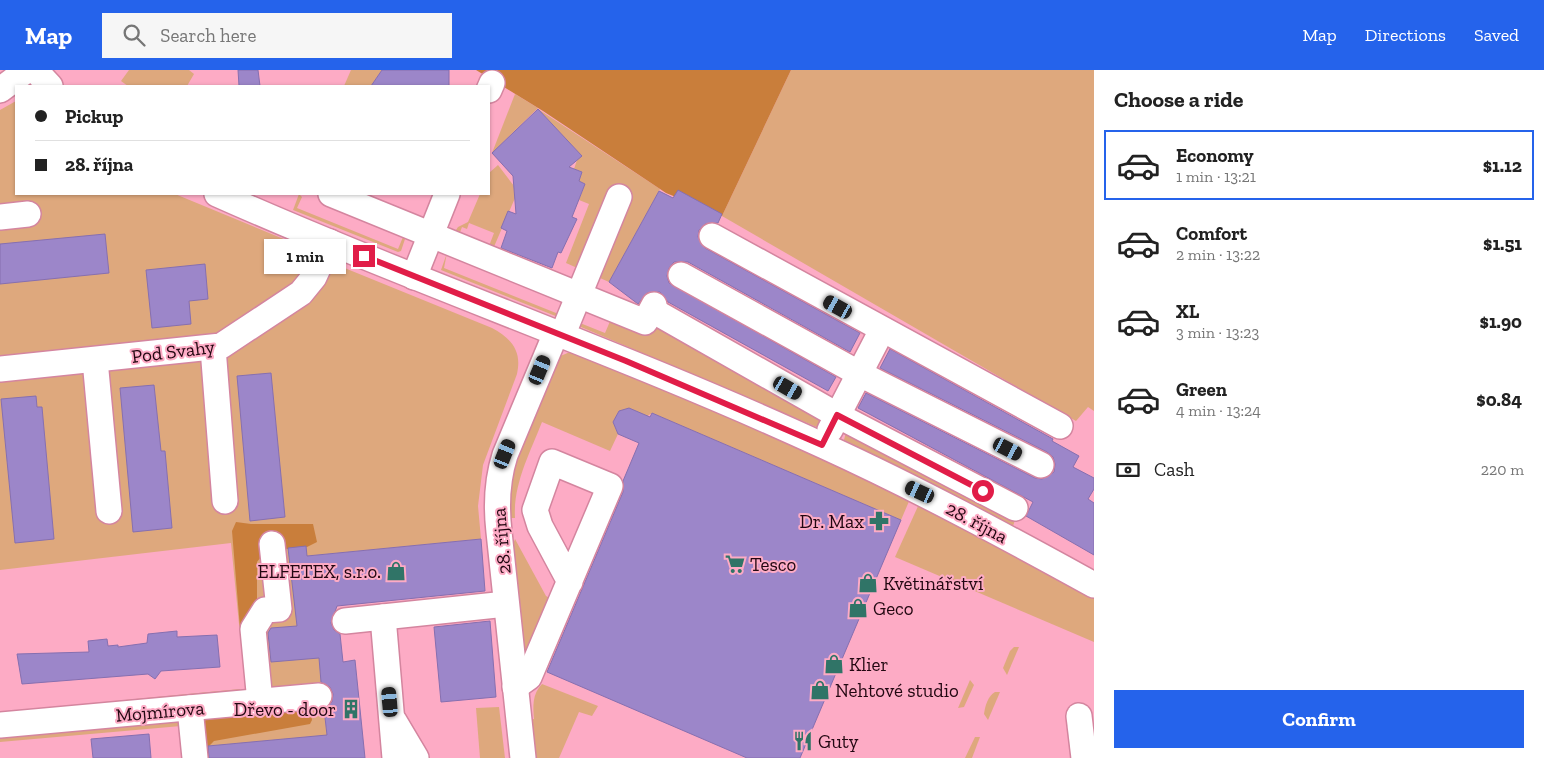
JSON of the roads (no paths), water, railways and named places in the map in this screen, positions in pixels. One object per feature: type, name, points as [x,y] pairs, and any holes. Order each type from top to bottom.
[{"type":"street","points":[[0,90],[39,74]]},
{"type":"street","name":"28. října","points":[[219,195],[822,445],[920,492],[1094,585]]},
{"type":"street","points":[[334,195],[645,322],[657,310],[837,415],[1015,508]]},
{"type":"street","points":[[414,277],[447,195]]},
{"type":"street","points":[[559,335],[579,295],[619,197]]},
{"type":"street","points":[[0,217],[28,214]]},
{"type":"street","points":[[712,236],[1060,426]]},
{"type":"street","name":"Pod Svahy","points":[[0,369],[212,348],[228,342],[301,293],[314,278],[330,242]]},
{"type":"street","points":[[681,275],[860,374],[1040,465]]},
{"type":"street","points":[[822,445],[882,330]]},
{"type":"street","name":"28. října","points":[[523,758],[506,604],[497,498],[502,463],[559,335]]},
{"type":"street","points":[[212,348],[225,501]]},
{"type":"street","points":[[96,360],[110,511]]},
{"type":"street","points":[[515,687],[524,682],[528,677],[570,582],[610,486],[552,462],[535,510],[540,526],[570,582]]},
{"type":"street","points":[[499,532],[540,526]]},
{"type":"street","points":[[260,702],[253,629],[265,610],[279,609],[272,544]]},
{"type":"street","points":[[345,621],[506,604]]},
{"type":"street","points":[[383,617],[395,758]]},
{"type":"street","name":"Mojmírova","points":[[0,726],[319,696]]},
{"type":"street","points":[[190,708],[195,758]]},
{"type":"street","points":[[391,715],[416,758]]},
{"type":"street","points":[[1078,716],[1084,758]]},
{"type":"place","name":"Dr. Max","points":[[879,521]]},
{"type":"place","name":"Tesco","points":[[735,564]]},
{"type":"place","name":"ELFETEX, s.r.o.","points":[[396,571]]},
{"type":"place","name":"Květinářství","points":[[868,583]]},
{"type":"place","name":"Geco","points":[[858,608]]},
{"type":"place","name":"Klier","points":[[834,664]]},
{"type":"place","name":"Nehtové studio","points":[[820,690]]},
{"type":"place","name":"Dřevo - door","points":[[351,709]]},
{"type":"place","name":"Guty","points":[[803,741]]}]
